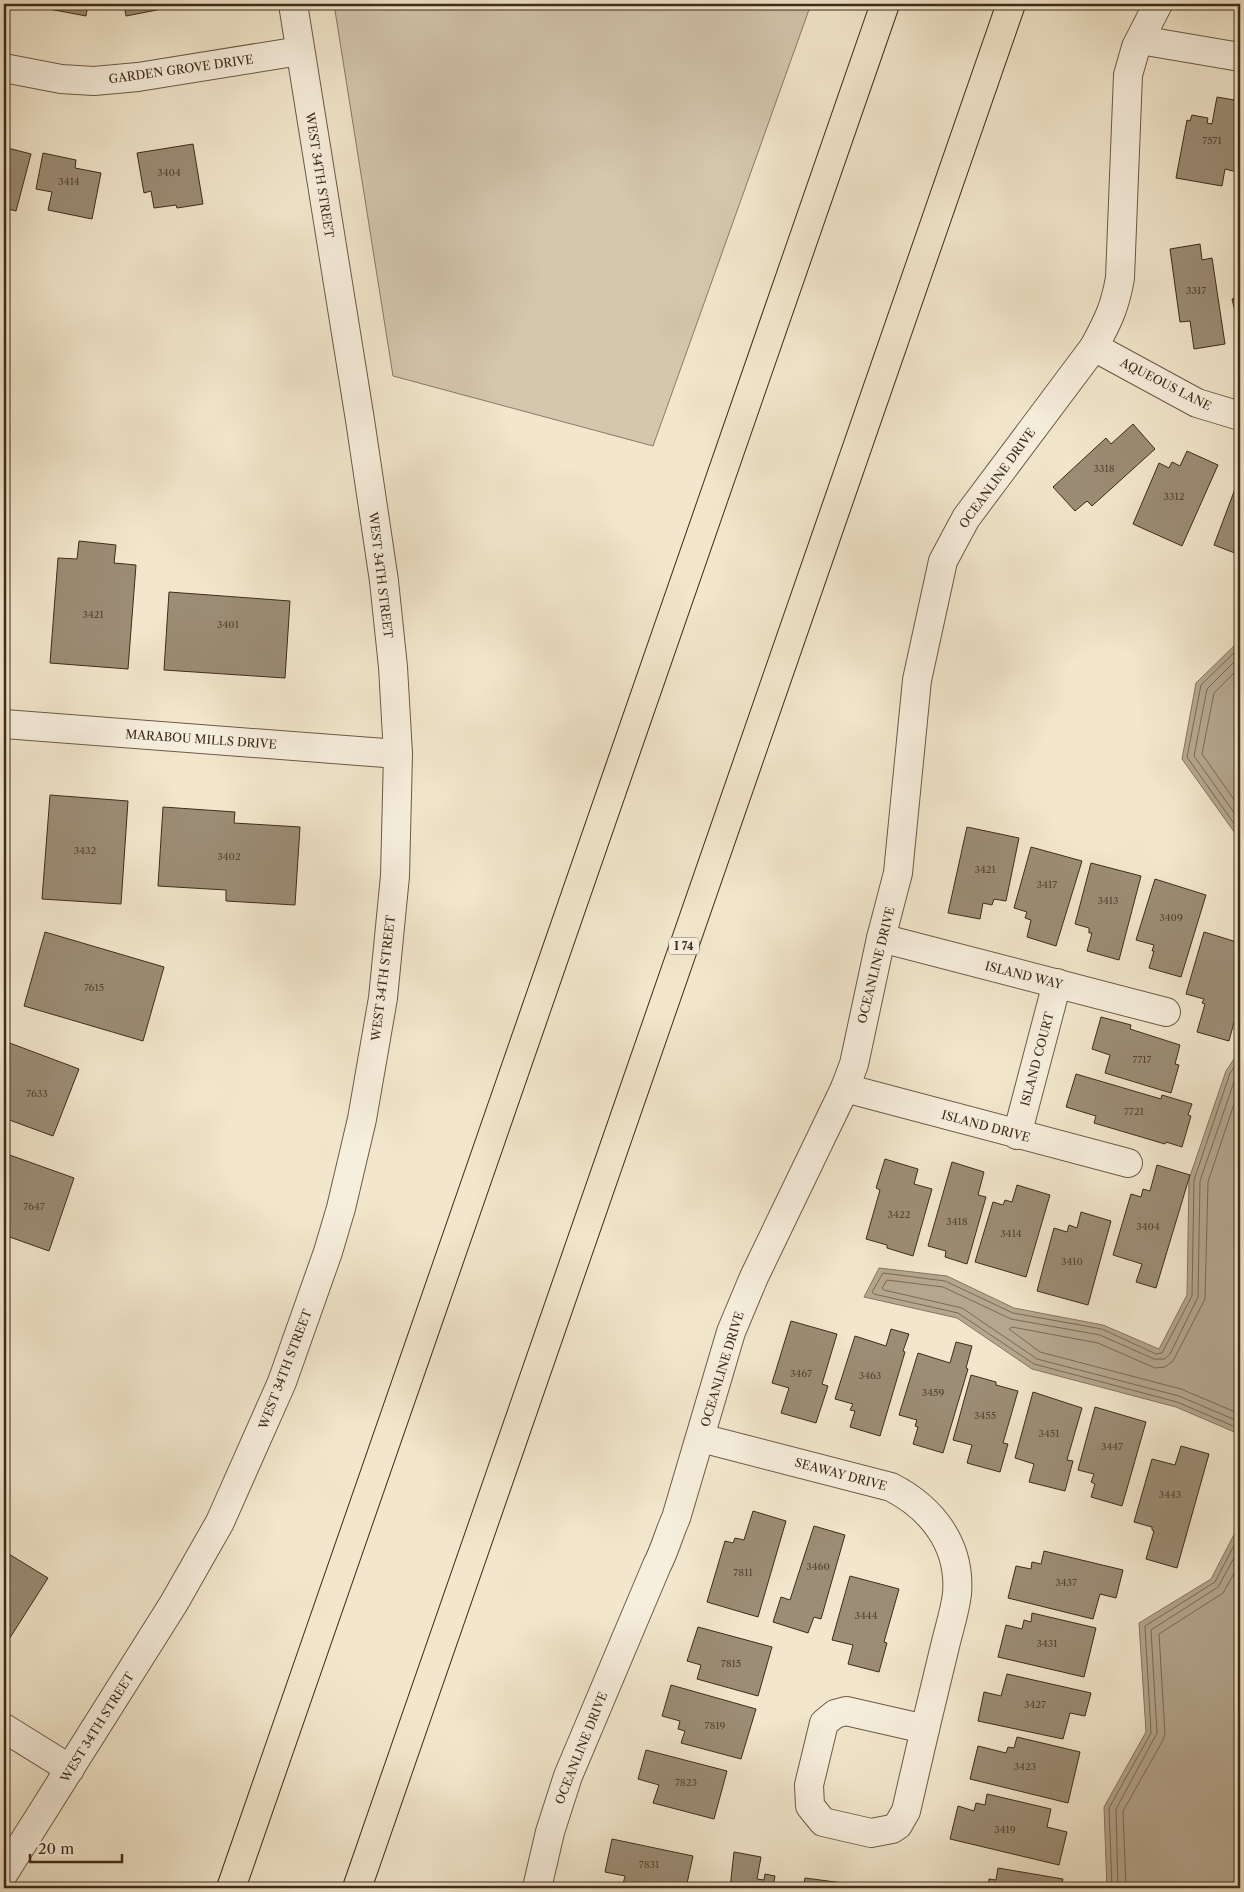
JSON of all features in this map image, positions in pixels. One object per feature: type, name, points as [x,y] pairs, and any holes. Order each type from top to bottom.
[{"type":"highway","points":[[231,1888],[885,4]]},
{"type":"highway","name":"I 74","points":[[356,1888],[1011,4]]},
{"type":"street","name":"WEST 34TH STREET","points":[[4,1873],[159,1629],[220,1522],[282,1382],[328,1252],[347,1186],[362,1119],[383,998],[395,876],[398,754],[393,667],[384,581],[360,420],[293,4]]},
{"type":"street","name":"OCEANLINE DRIVE","points":[[537,1888],[542,1860],[564,1785],[664,1551],[734,1323],[754,1277],[845,1088],[854,1064],[881,938],[898,873],[917,680],[943,561],[966,518],[1094,347],[1111,315],[1116,301],[1120,278],[1128,75],[1136,46],[1158,4]]},
{"type":"street","points":[[1140,40],[1240,57]]},
{"type":"street","name":"GARDEN GROVE DRIVE","points":[[4,68],[61,79],[94,81],[126,78],[300,51]]},
{"type":"street","name":"AQUEOUS LANE","points":[[1094,347],[1198,403],[1240,416]]},
{"type":"street","name":"MARABOU MILLS DRIVE","points":[[4,724],[398,754]]},
{"type":"street","name":"ISLAND WAY","points":[[881,938],[1166,1012]]},
{"type":"street","name":"ISLAND COURT","points":[[1017,1135],[1057,983]]},
{"type":"street","name":"ISLAND DRIVE","points":[[845,1088],[1128,1163]]},
{"type":"street","name":"SEAWAY DRIVE","points":[[700,1438],[891,1487],[916,1502],[938,1524],[955,1565],[957,1594],[906,1811],[898,1825],[892,1829],[872,1833],[823,1822],[810,1806],[809,1785],[824,1723],[835,1714],[851,1712],[925,1729]]},
{"type":"street","points":[[4,1728],[70,1769]]},
{"type":"shaded area","points":[[334,4],[811,4],[653,446],[393,376]]},
{"type":"water","points":[[1240,640],[1240,840],[1182,759],[1196,683]]},
{"type":"water","points":[[1240,1050],[1240,1448],[1239,1434],[1176,1407],[1032,1369],[957,1318],[864,1297],[879,1268],[947,1276],[1014,1308],[1103,1325],[1159,1349],[1187,1295],[1189,1179],[1226,1071]]},
{"type":"water","points":[[1240,1523],[1240,1888],[1107,1888],[1104,1807],[1146,1732],[1139,1623],[1211,1579]]},
{"type":"building","points":[[28,4],[88,4],[86,16]]},
{"type":"building","points":[[124,4],[156,4],[157,10],[126,16]]},
{"type":"building","points":[[1217,97],[1240,101],[1240,155],[1237,172],[1225,169],[1222,186],[1176,178],[1187,120],[1190,121],[1192,115],[1208,118],[1207,123],[1212,124]]},
{"type":"building","points":[[193,144],[203,204],[177,208],[176,205],[154,208],[151,191],[144,193],[137,153]]},
{"type":"building","points":[[4,147],[31,154],[16,211],[4,208]]},
{"type":"building","points":[[43,153],[76,160],[75,168],[101,173],[92,219],[48,210],[52,192],[36,189]]},
{"type":"building","points":[[1200,244],[1202,260],[1212,258],[1225,344],[1194,349],[1190,321],[1180,322],[1170,249]]},
{"type":"building","points":[[1240,297],[1240,332],[1232,299]]},
{"type":"building","points":[[1133,424],[1155,449],[1092,506],[1087,501],[1075,511],[1053,487],[1106,438],[1111,444]]},
{"type":"building","points":[[1187,451],[1218,465],[1182,546],[1133,524],[1159,463],[1169,468],[1172,462],[1180,466]]},
{"type":"building","points":[[1238,481],[1240,482],[1240,555],[1214,545]]},
{"type":"building","points":[[79,541],[116,545],[114,563],[136,565],[128,669],[50,663],[58,558],[77,559]]},
{"type":"building","points":[[169,592],[290,601],[285,678],[164,670]]},
{"type":"building","points":[[50,795],[128,801],[121,904],[42,899]]},
{"type":"building","points":[[163,807],[235,812],[234,823],[300,827],[295,905],[226,901],[226,890],[158,886]]},
{"type":"building","points":[[967,827],[1019,838],[1006,901],[994,899],[992,905],[983,903],[980,919],[948,913]]},
{"type":"building","points":[[1031,847],[1082,861],[1056,946],[1027,937],[1031,920],[1025,918],[1027,912],[1014,908]]},
{"type":"building","points":[[1091,863],[1141,876],[1119,960],[1087,951],[1092,933],[1089,933],[1089,928],[1075,924]]},
{"type":"building","points":[[1155,879],[1206,895],[1181,977],[1149,968],[1154,945],[1136,940]]},
{"type":"building","points":[[45,932],[164,967],[143,1041],[24,1006]]},
{"type":"building","points":[[1204,932],[1240,943],[1240,1000],[1229,1041],[1197,1032],[1205,1004],[1202,1003],[1204,999],[1186,994]]},
{"type":"building","points":[[1101,1017],[1131,1025],[1130,1029],[1180,1045],[1175,1064],[1179,1065],[1171,1093],[1105,1073],[1110,1055],[1092,1049]]},
{"type":"building","points":[[7,1042],[79,1069],[53,1136],[4,1118],[4,1051]]},
{"type":"building","points":[[1076,1074],[1161,1099],[1162,1095],[1192,1104],[1188,1115],[1191,1116],[1182,1147],[1166,1142],[1165,1144],[1094,1123],[1096,1116],[1066,1107]]},
{"type":"building","points":[[4,1153],[74,1178],[49,1251],[4,1235]]},
{"type":"building","points":[[885,1159],[918,1169],[914,1184],[932,1189],[913,1256],[887,1248],[887,1245],[866,1239],[880,1190],[876,1188]]},
{"type":"building","points":[[952,1162],[984,1172],[978,1195],[986,1197],[967,1264],[945,1257],[946,1251],[928,1246]]},
{"type":"building","points":[[1157,1165],[1190,1175],[1156,1288],[1136,1282],[1142,1264],[1113,1255],[1131,1194],[1141,1197],[1143,1189],[1150,1191]]},
{"type":"building","points":[[1017,1185],[1050,1195],[1026,1277],[975,1262],[993,1202],[1003,1205],[1005,1200],[1012,1202]]},
{"type":"building","points":[[1081,1212],[1111,1221],[1088,1305],[1037,1291],[1054,1228],[1067,1232],[1069,1225],[1077,1228]]},
{"type":"building","points":[[791,1321],[837,1334],[822,1384],[828,1386],[816,1423],[781,1413],[789,1388],[772,1383]]},
{"type":"building","points":[[891,1329],[909,1334],[880,1436],[850,1427],[855,1411],[850,1410],[853,1404],[835,1399],[855,1336],[886,1346]]},
{"type":"building","points":[[956,1342],[972,1346],[966,1368],[968,1369],[943,1453],[913,1444],[918,1427],[915,1426],[917,1420],[899,1415],[918,1353],[950,1363]]},
{"type":"building","points":[[971,1375],[1018,1391],[1003,1443],[1008,1444],[1000,1472],[967,1463],[972,1445],[953,1440]]},
{"type":"building","points":[[1033,1392],[1082,1408],[1067,1460],[1073,1461],[1065,1491],[1029,1482],[1034,1464],[1015,1458]]},
{"type":"building","points":[[1095,1407],[1146,1422],[1122,1506],[1091,1497],[1095,1484],[1091,1482],[1094,1474],[1078,1470]]},
{"type":"building","points":[[1181,1446],[1209,1454],[1177,1568],[1146,1559],[1154,1531],[1152,1527],[1134,1522],[1152,1459],[1175,1465]]},
{"type":"building","points":[[753,1511],[786,1521],[758,1617],[707,1602],[725,1541],[733,1543],[735,1538],[744,1540]]},
{"type":"building","points":[[814,1526],[845,1535],[821,1619],[814,1617],[808,1633],[773,1622],[781,1597],[790,1600]]},
{"type":"building","points":[[4,1551],[48,1578],[6,1644],[4,1643]]},
{"type":"building","points":[[1044,1551],[1123,1570],[1116,1598],[1100,1594],[1093,1619],[1008,1598],[1016,1566],[1031,1569],[1032,1562],[1041,1564]]},
{"type":"building","points":[[850,1576],[899,1589],[884,1642],[887,1643],[879,1672],[848,1664],[853,1645],[832,1640]]},
{"type":"building","points":[[1032,1613],[1096,1628],[1084,1677],[998,1657],[1006,1625],[1022,1629],[1024,1620],[1031,1622]]},
{"type":"building","points":[[698,1627],[772,1647],[758,1696],[697,1679],[701,1665],[687,1661]]},
{"type":"building","points":[[1007,1674],[1091,1693],[1085,1716],[1070,1713],[1063,1739],[978,1721],[984,1692],[1001,1696]]},
{"type":"building","points":[[671,1685],[756,1709],[741,1759],[681,1743],[685,1731],[678,1729],[680,1721],[662,1716]]},
{"type":"building","points":[[1017,1737],[1080,1752],[1068,1803],[970,1779],[978,1746],[1006,1753],[1008,1747],[1014,1748]]},
{"type":"building","points":[[646,1750],[727,1771],[714,1819],[653,1803],[659,1785],[638,1779]]},
{"type":"building","points":[[987,1794],[1051,1809],[1047,1827],[1067,1832],[1059,1865],[950,1839],[958,1806],[974,1811],[976,1803],[985,1805]]},
{"type":"building","points":[[612,1839],[693,1856],[686,1888],[622,1888],[625,1876],[605,1872]]},
{"type":"building","points":[[734,1852],[761,1857],[757,1879],[764,1880],[765,1874],[775,1876],[773,1888],[730,1888]]},
{"type":"building","points":[[998,1868],[1063,1879],[1061,1888],[988,1888],[989,1879],[996,1880]]},
{"type":"building","points":[[805,1878],[843,1883],[843,1888],[803,1888]]},
{"type":"building","points":[[973,1885],[988,1888],[973,1888]]}]
